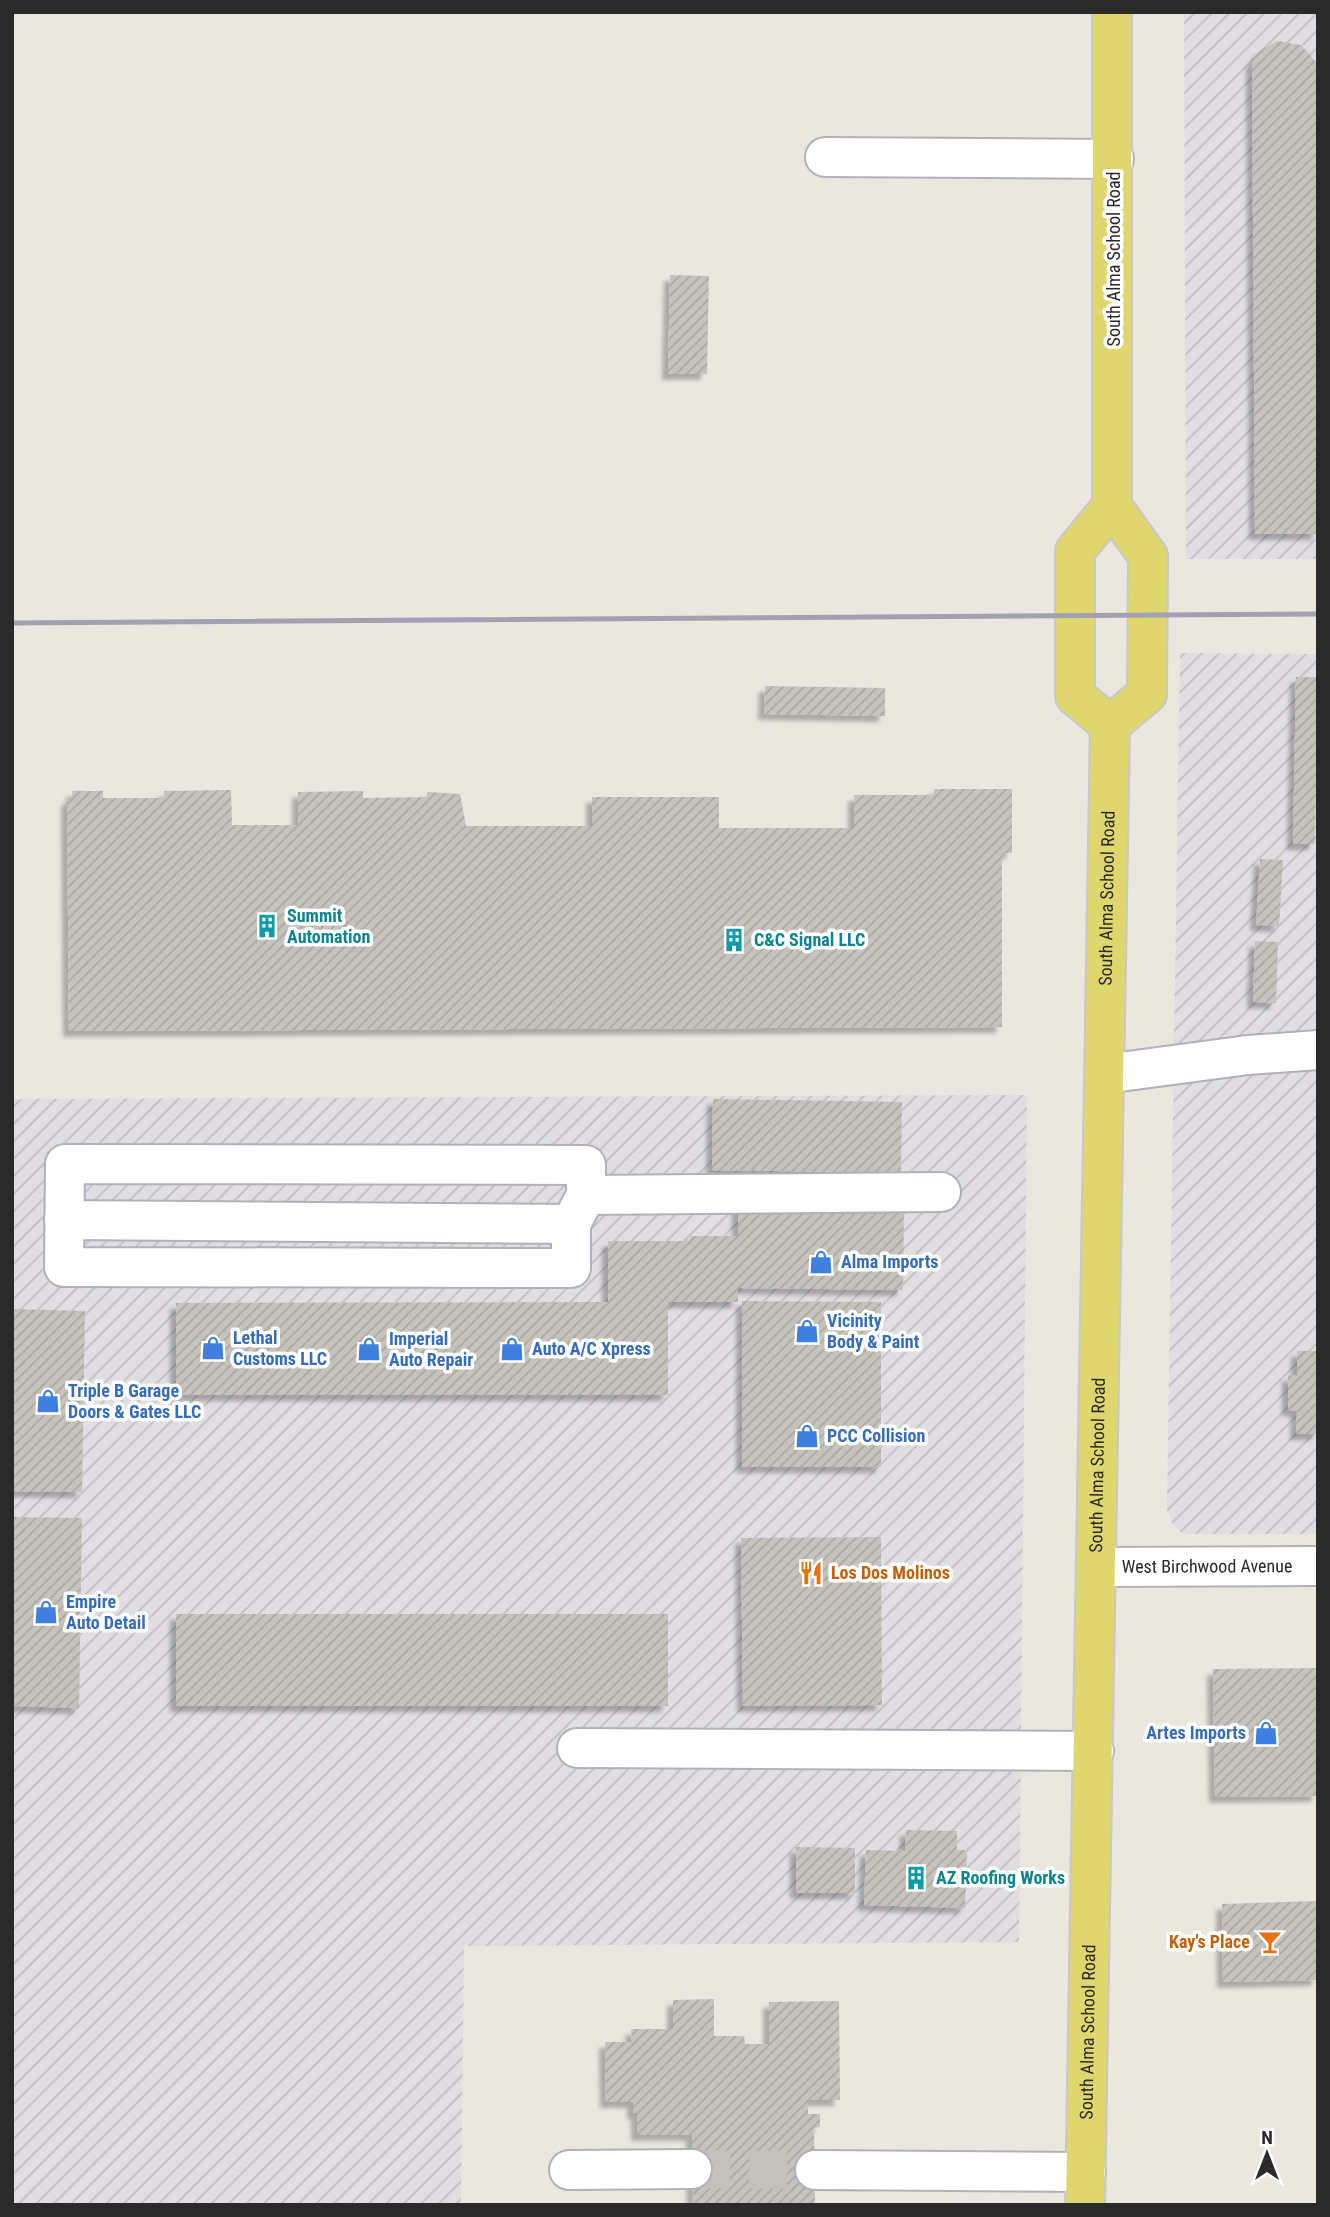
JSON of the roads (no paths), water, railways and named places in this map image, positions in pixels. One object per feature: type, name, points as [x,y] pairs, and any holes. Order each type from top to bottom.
[{"type":"main road","name":"South Alma School Road","points":[[1112,12],[1112,506]]},
{"type":"main road","points":[[1112,506],[1149,556],[1147,694],[1111,725],[1074,696],[1074,551],[1112,506]]},
{"type":"main road","name":"South Alma School Road","points":[[1086,2188],[1111,725]]},
{"type":"street","points":[[825,157],[1114,159]]},
{"type":"street","points":[[1105,1074],[1248,1055],[1318,1049]]},
{"type":"street","points":[[65,1164],[586,1165],[579,1209],[571,1268],[64,1267],[65,1164]]},
{"type":"street","points":[[579,1209],[941,1192]]},
{"type":"street","name":"West Birchwood Avenue","points":[[1097,1567],[1318,1566]]},
{"type":"street","points":[[577,1748],[1094,1751]]},
{"type":"street","points":[[569,2170],[692,2169]]},
{"type":"street","points":[[815,2170],[1086,2188]]},
{"type":"tunnel","points":[[692,2169],[815,2170]]},
{"type":"railway","points":[[12,623],[1318,614]]},
{"type":"place","name":"Summit Automation","points":[[267,926]]},
{"type":"place","name":"C&C Signal LLC","points":[[734,940]]},
{"type":"place","name":"Alma Imports","points":[[821,1262]]},
{"type":"place","name":"Vicinity Body & Paint","points":[[807,1331]]},
{"type":"place","name":"Lethal Customs LLC","points":[[213,1348]]},
{"type":"place","name":"Imperial Auto Repair","points":[[369,1349]]},
{"type":"place","name":"Auto A/C Xpress","points":[[512,1349]]},
{"type":"place","name":"Triple B Garage Doors & Gates LLC","points":[[48,1401]]},
{"type":"place","name":"PCC Collision","points":[[807,1436]]},
{"type":"place","name":"Los Dos Molinos","points":[[811,1573]]},
{"type":"place","name":"Empire Auto Detail","points":[[46,1612]]},
{"type":"place","name":"Artes Imports","points":[[1266,1733]]},
{"type":"place","name":"AZ Roofing Works","points":[[916,1878]]},
{"type":"place","name":"Kay's Place","points":[[1270,1942]]}]
